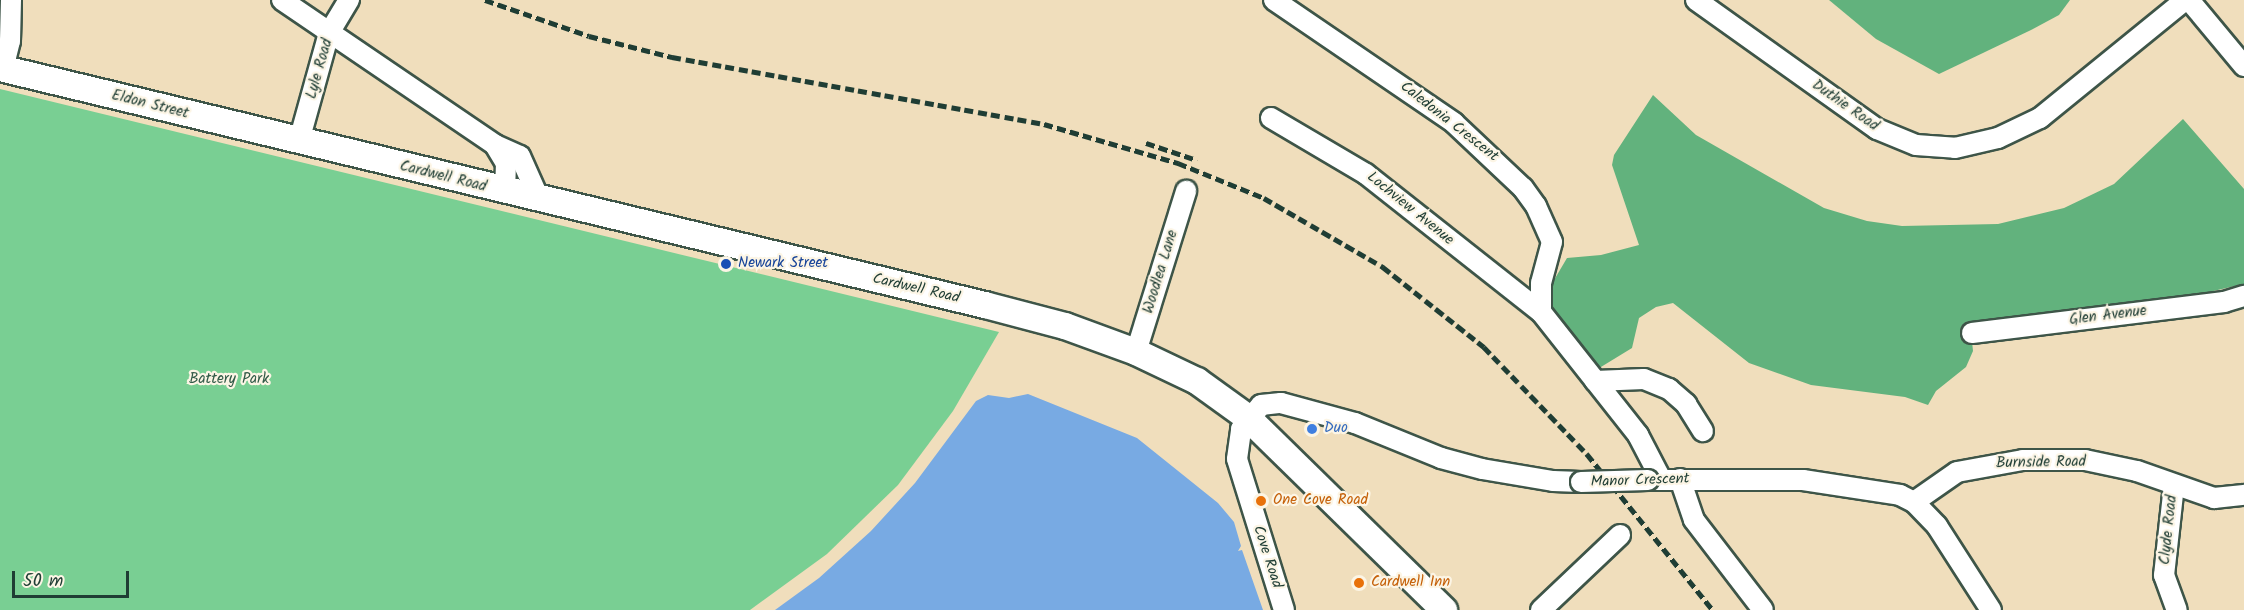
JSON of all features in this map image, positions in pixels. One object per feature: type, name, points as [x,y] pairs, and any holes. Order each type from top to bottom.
[{"type":"main road","name":"Eldon Street","points":[[1,68],[299,141]]},
{"type":"main road","name":"Cardwell Road","points":[[299,141],[540,201],[996,308],[1065,326],[1136,352],[1197,381],[1247,417],[1444,610]]},
{"type":"street","points":[[1,68],[10,42],[11,0]]},
{"type":"street","points":[[282,0],[495,145],[520,156],[540,201]]},
{"type":"street","name":"Lyle Road","points":[[299,141],[329,33],[349,0]]},
{"type":"street","name":"Caledonia Crescent","points":[[1274,0],[1415,93],[1482,145],[1517,180],[1536,206],[1552,242],[1541,283],[1541,312]]},
{"type":"street","name":"Duthie Road","points":[[1696,0],[1876,129],[1916,145],[1955,148],[1998,138],[2040,118],[2187,0]]},
{"type":"street","points":[[2187,0],[2244,66]]},
{"type":"street","name":"Lochview Avenue","points":[[1271,118],[1366,174],[1541,312]]},
{"type":"street","points":[[495,145],[506,163],[505,192]]},
{"type":"street","name":"Woodlea Lane","points":[[1136,352],[1186,191]]},
{"type":"street","name":"Glen Avenue","points":[[1972,333],[2224,302],[2244,296]]},
{"type":"street","points":[[1541,312],[1638,435],[1663,480],[1763,610]]},
{"type":"street","points":[[1595,381],[1634,378],[1669,389],[1686,404],[1703,431]]},
{"type":"street","name":"Manor Crescent","points":[[1247,417],[1261,405],[1281,403],[1355,423],[1441,458],[1522,477],[1581,482],[1803,480],[1885,492],[1914,502],[1948,540],[1991,610]]},
{"type":"street","name":"Cove Road","points":[[1247,417],[1238,440],[1239,470],[1284,610]]},
{"type":"street","name":"Burnside Road","points":[[1914,502],[1957,472],[1996,462],[2023,460],[2085,460],[2137,471],[2214,498],[2243,501]]},
{"type":"street","name":"Clyde Road","points":[[2174,485],[2164,575],[2177,610]]},
{"type":"street","points":[[1541,610],[1620,536]]},
{"type":"green space","points":[[1829,0],[2070,0],[2059,15],[1939,74],[1876,39]]},
{"type":"green space","name":"Battery Park","points":[[0,89],[999,332],[953,411],[898,485],[827,554],[750,610],[0,610]]},
{"type":"green space","points":[[1653,95],[1696,135],[1824,208],[1867,221],[1902,226],[1998,224],[2064,208],[2114,184],[2183,119],[2244,189],[2244,284],[2200,294],[1970,322],[1973,351],[1966,367],[1936,391],[1928,405],[1905,397],[1811,385],[1749,363],[1673,303],[1656,307],[1639,318],[1632,348],[1596,370],[1549,309],[1547,292],[1567,258],[1601,255],[1639,245],[1612,165],[1614,155]]},
{"type":"water","points":[[1028,394],[1137,438],[1218,503],[1234,522],[1241,546],[1238,551],[1242,550],[1263,610],[775,610],[819,578],[871,531],[915,483],[976,401],[988,395],[1009,398]]},
{"type":"railway","points":[[485,0],[589,36],[672,57],[1044,124],[1178,163],[1264,198],[1383,267],[1484,347],[1587,454],[1713,610]]},
{"type":"railway","points":[[1146,143],[1197,160]]},
{"type":"place","name":"Newark Street","points":[[726,264]]},
{"type":"place","name":"Duo","points":[[1312,429]]},
{"type":"place","name":"One Cove Road","points":[[1261,501]]},
{"type":"place","name":"Cardwell Inn","points":[[1359,583]]}]
